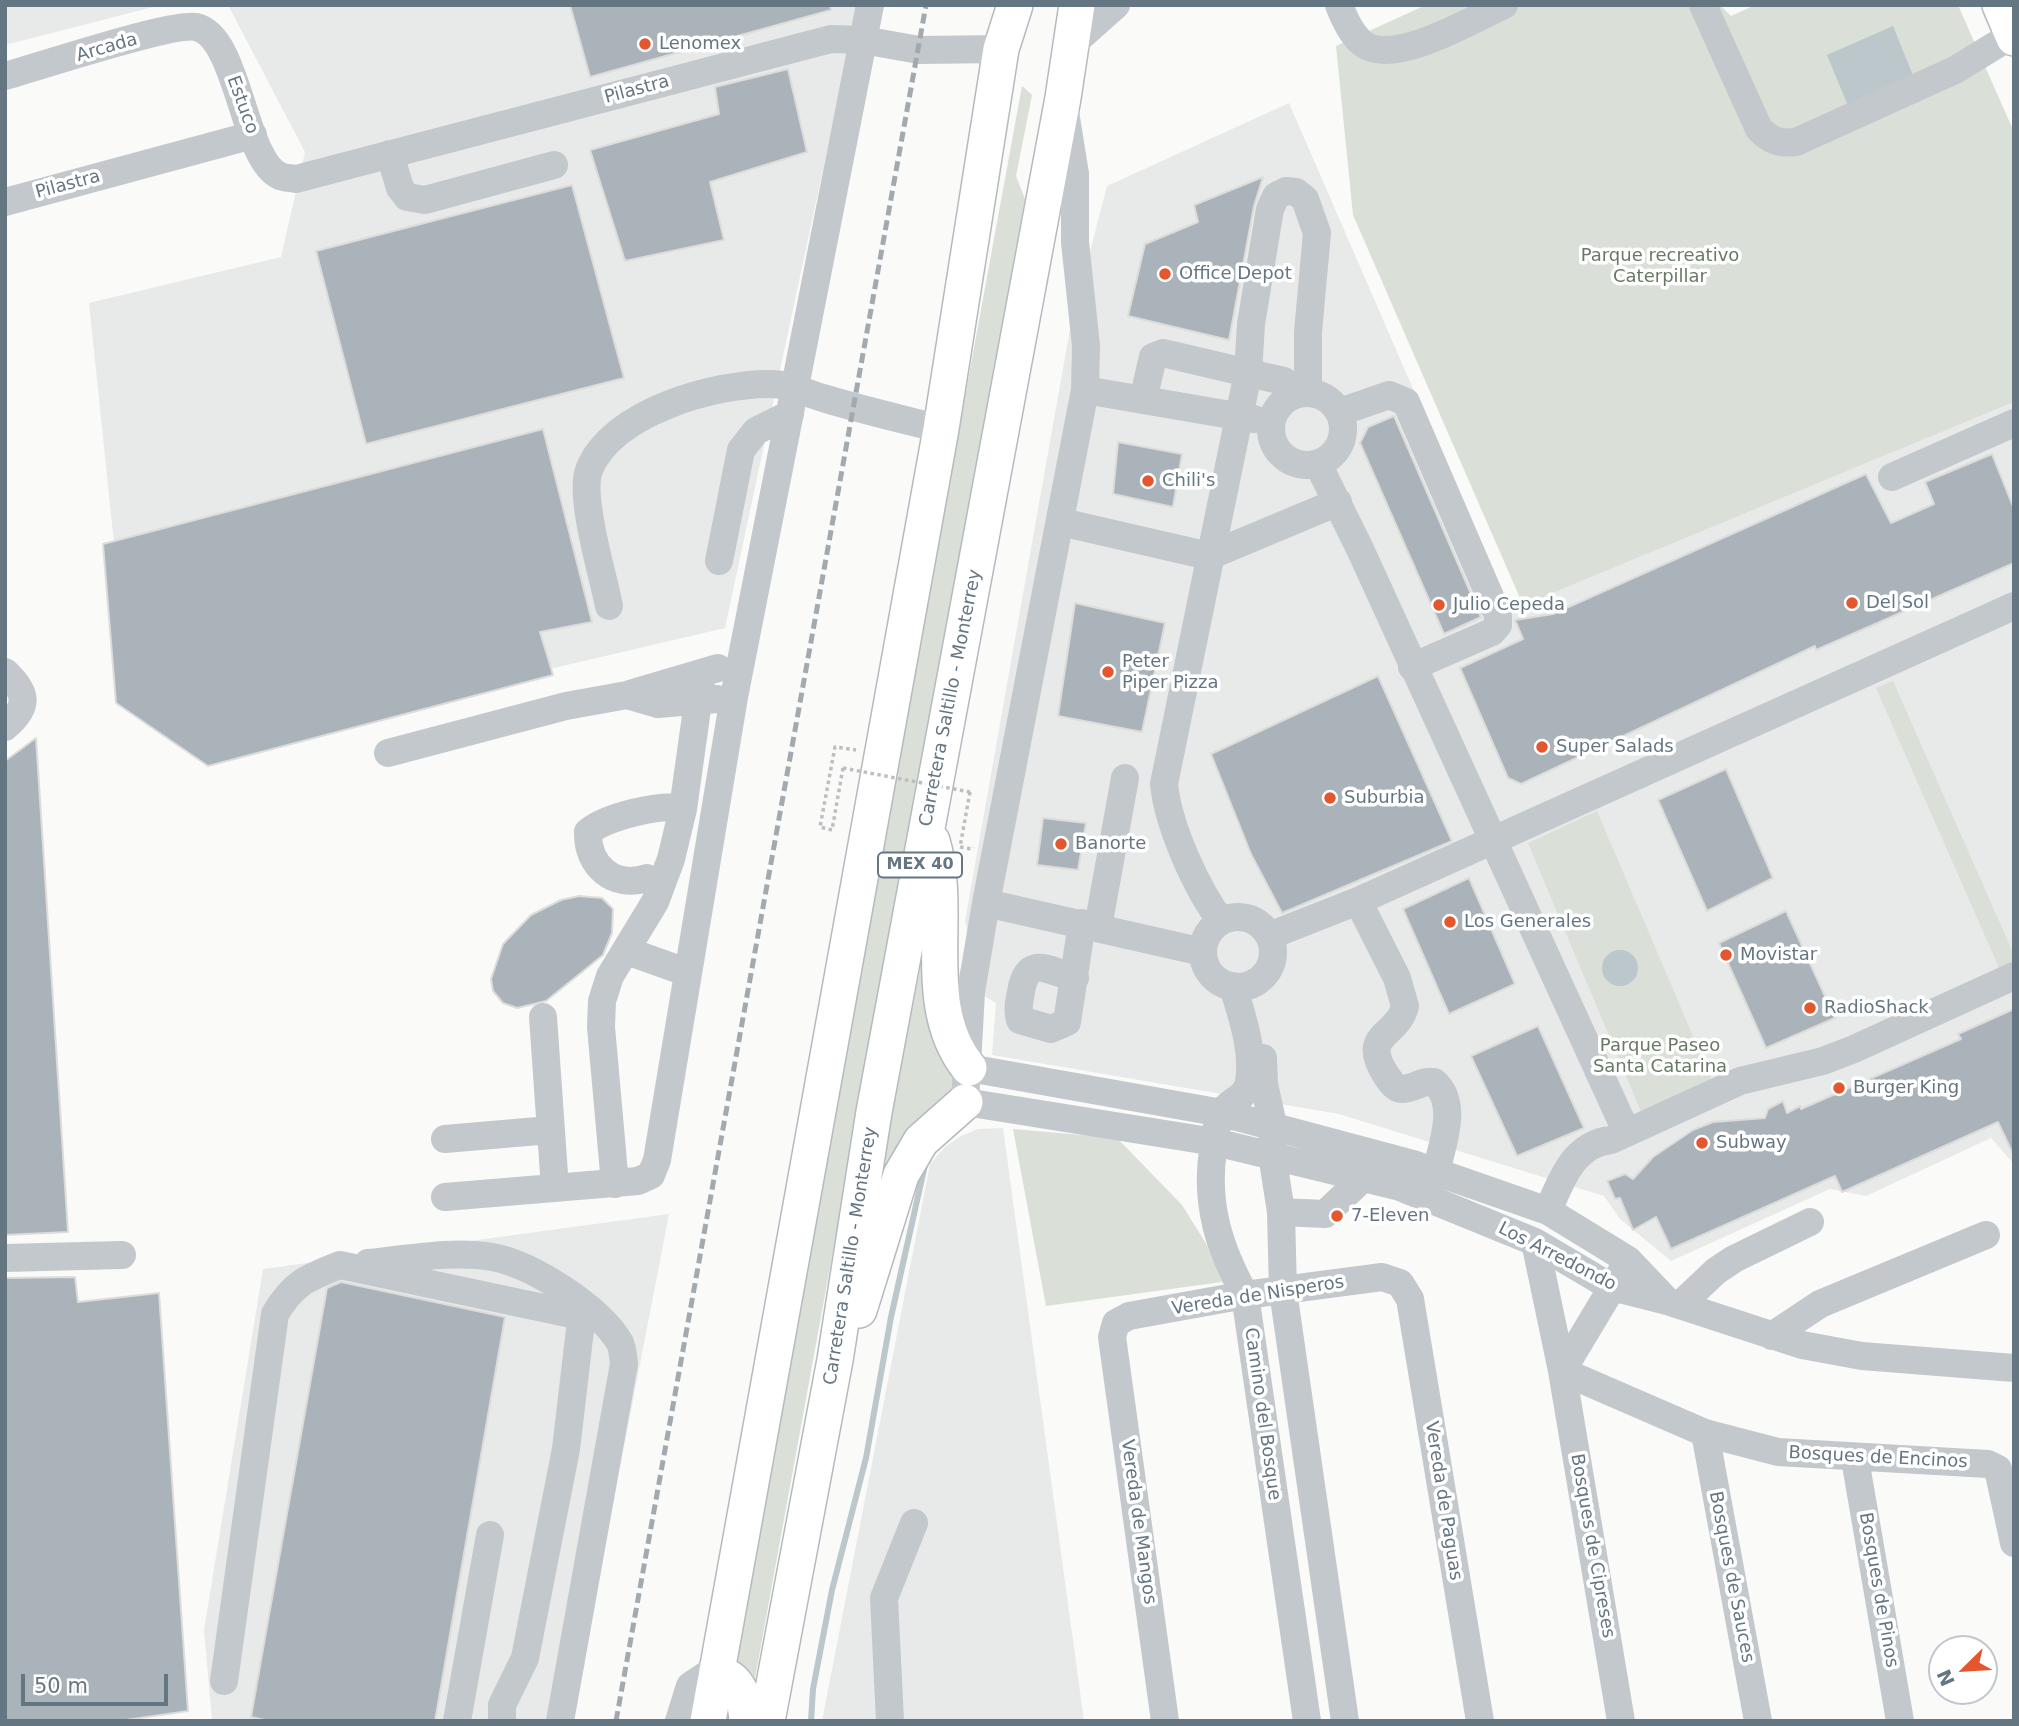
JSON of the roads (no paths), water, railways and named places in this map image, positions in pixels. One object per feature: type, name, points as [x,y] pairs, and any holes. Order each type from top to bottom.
[{"type":"main road","name":"MEX 40","points":[[708,1721],[941,429],[1001,49],[1015,5]]},
{"type":"main road","name":"Carretera Saltillo - Monterrey","points":[[767,1721],[835,1360],[874,1112],[1063,98],[1077,5]]},
{"type":"main road","points":[[926,828],[936,853],[940,882],[941,1011],[949,1037],[969,1068]]},
{"type":"main road","points":[[835,1360],[856,1320],[880,1251],[901,1175],[921,1141],[965,1102]]},
{"type":"main road","points":[[717,1674],[727,1675],[736,1684],[742,1695],[747,1721]]},
{"type":"street","points":[[445,1197],[638,1181],[650,1175],[657,1160],[686,972],[734,698],[870,5]]},
{"type":"street","points":[[1070,46],[1116,5]]},
{"type":"street","points":[[1339,5],[1362,44],[1385,52],[1415,46],[1504,5]]},
{"type":"street","points":[[1703,5],[1759,129],[1769,139],[1782,144],[1796,142],[1955,70],[2010,28]]},
{"type":"street","name":"Arcada","points":[[5,76],[176,29],[199,27],[208,33]]},
{"type":"street","name":"Estuco","points":[[208,33],[222,51],[253,135],[269,167],[279,176]]},
{"type":"street","name":"Pilastra","points":[[279,176],[296,179],[831,39],[863,40],[919,50],[1001,49]]},
{"type":"street","points":[[965,1102],[969,1068],[971,992],[986,903],[1085,390],[1086,346],[1075,243],[1075,174],[1063,98]]},
{"type":"street","name":"Pilastra","points":[[5,202],[253,135]]},
{"type":"street","points":[[390,154],[400,188],[407,197],[425,200],[554,165]]},
{"type":"street","points":[[1221,921],[1210,907],[1179,839],[1166,806],[1164,784],[1248,373],[1251,324],[1270,209],[1276,196],[1286,191],[1296,192],[1309,206],[1317,233],[1302,393]]},
{"type":"street","points":[[1143,400],[1149,366],[1153,357],[1163,354],[1284,381],[1302,393],[1321,395],[1340,412],[1343,425],[1338,449],[1318,464],[1307,466],[1286,459],[1273,442],[1271,421],[1285,400],[1302,393]]},
{"type":"street","points":[[609,606],[586,493],[589,471],[605,446],[632,422],[695,395],[727,388],[775,384],[793,402],[941,429]]},
{"type":"street","points":[[1085,390],[1271,421]]},
{"type":"street","points":[[1340,412],[1389,395],[1406,402],[1498,615],[1498,625],[1492,632],[1412,667]]},
{"type":"street","points":[[719,561],[741,450],[756,431],[793,402]]},
{"type":"street","points":[[1892,477],[2014,423]]},
{"type":"street","points":[[1318,464],[1338,502],[1492,839],[1618,1136]]},
{"type":"street","points":[[1061,522],[1209,556],[1338,502]]},
{"type":"street","points":[[1269,936],[1358,901],[2014,606]]},
{"type":"street","points":[[388,753],[566,706],[627,695],[658,704],[695,688],[741,661]]},
{"type":"street","points":[[5,672],[19,685],[24,700],[20,714],[5,727]]},
{"type":"street","points":[[695,688],[734,698]]},
{"type":"street","points":[[615,1184],[601,1027],[602,1001],[610,976],[627,951],[651,890],[671,859],[676,807],[695,688]]},
{"type":"street","points":[[1075,978],[1125,778]]},
{"type":"street","points":[[651,890],[619,879],[595,865],[587,848],[588,832],[597,824],[676,807]]},
{"type":"street","points":[[1358,901],[1397,978],[1405,1006],[1397,1023],[1381,1035],[1377,1047],[1382,1068],[1395,1087],[1402,1089],[1427,1080],[1434,1082],[1444,1094],[1447,1126],[1436,1172]]},
{"type":"street","points":[[986,903],[1203,952]]},
{"type":"street","points":[[1240,986],[1265,974],[1273,956],[1269,936],[1254,920],[1243,917],[1221,921],[1211,929],[1203,952],[1212,974],[1240,986],[1261,1035],[1264,1084],[1273,1125],[1272,1154],[1281,1212],[1283,1291],[1345,1721]]},
{"type":"street","points":[[627,951],[686,972]]},
{"type":"street","points":[[1553,1214],[1574,1181],[1605,1154],[1618,1136],[1740,1081],[1823,1061],[1854,1049],[2014,976]]},
{"type":"street","points":[[1222,1113],[1246,1092],[1249,1081],[1248,1040],[1240,986]]},
{"type":"street","points":[[542,1017],[555,1188]]},
{"type":"street","name":"Los Arredondo","points":[[969,1068],[1222,1113],[1436,1172],[1553,1214],[1629,1260],[1674,1303]]},
{"type":"street","name":"Los Arredondo","points":[[965,1102],[1215,1142],[1363,1178],[1464,1211],[1535,1242],[1611,1287],[1674,1303]]},
{"type":"street","name":"Camino del Bosque","points":[[1222,1113],[1209,1180],[1211,1212],[1223,1248],[1245,1295],[1307,1721]]},
{"type":"street","points":[[445,1139],[551,1130]]},
{"type":"street","points":[[1281,1212],[1325,1214],[1363,1178]]},
{"type":"street","points":[[1674,1303],[1725,1265],[1810,1222]]},
{"type":"street","points":[[1772,1336],[1820,1304],[1986,1235]]},
{"type":"street","name":"Bosques de Cipreses","points":[[1535,1242],[1562,1371],[1621,1721]]},
{"type":"street","points":[[5,1258],[122,1255]]},
{"type":"street","points":[[224,1681],[275,1314],[288,1291],[307,1278],[340,1265],[458,1255],[492,1256],[522,1266],[582,1310],[621,1345],[624,1364],[560,1721]]},
{"type":"street","points":[[1562,1371],[1629,1260]]},
{"type":"street","points":[[340,1265],[582,1310]]},
{"type":"street","name":"Vereda de Nisperos","points":[[1116,1323],[1129,1316],[1245,1295],[1382,1277],[1400,1283]]},
{"type":"street","name":"Vereda de Paguas","points":[[1400,1283],[1410,1299],[1480,1721]]},
{"type":"street","points":[[1674,1303],[1772,1336],[1862,1356],[2014,1368]]},
{"type":"street","points":[[502,1721],[502,1705],[525,1658],[561,1475],[582,1310]]},
{"type":"street","name":"Vereda de Mangos","points":[[1116,1323],[1112,1337],[1165,1721]]},
{"type":"street","name":"Bosques de Encinos","points":[[1562,1371],[1704,1433],[1777,1452],[1855,1459],[1988,1464],[1998,1469],[2014,1543]]},
{"type":"street","name":"Bosques de Sauces","points":[[1704,1433],[1758,1721]]},
{"type":"street","name":"Bosques de Pinos","points":[[1855,1459],[1900,1721]]},
{"type":"street","points":[[890,1721],[884,1598],[914,1523]]},
{"type":"street","points":[[457,1721],[490,1535]]},
{"type":"street","points":[[679,1721],[690,1686],[699,1678],[717,1674]]},
{"type":"waterway","points":[[811,1721],[813,1689],[832,1590],[866,1458],[891,1317],[925,1165]]},
{"type":"railway","points":[[616,1721],[926,5]]},
{"type":"place","name":"Lenomex","points":[[645,44]]},
{"type":"place","name":"Office Depot","points":[[1165,274]]},
{"type":"place","name":"Chili's","points":[[1148,481]]},
{"type":"place","name":"Del Sol","points":[[1852,603]]},
{"type":"place","name":"Julio Cepeda","points":[[1439,605]]},
{"type":"place","name":"Peter Piper Pizza","points":[[1108,672]]},
{"type":"place","name":"Super Salads","points":[[1542,747]]},
{"type":"place","name":"Suburbia","points":[[1330,798]]},
{"type":"place","name":"Banorte","points":[[1061,844]]},
{"type":"place","name":"Los Generales","points":[[1450,922]]},
{"type":"place","name":"Movistar","points":[[1726,955]]},
{"type":"place","name":"RadioShack","points":[[1810,1008]]},
{"type":"place","name":"Burger King","points":[[1839,1088]]},
{"type":"place","name":"Subway","points":[[1702,1143]]},
{"type":"place","name":"7-Eleven","points":[[1337,1216]]},
{"type":"park label","name":"Parque recreativo Caterpillar","points":[[1660,266]]},
{"type":"park label","name":"Parque Paseo Santa Catarina","points":[[1660,1056]]}]
